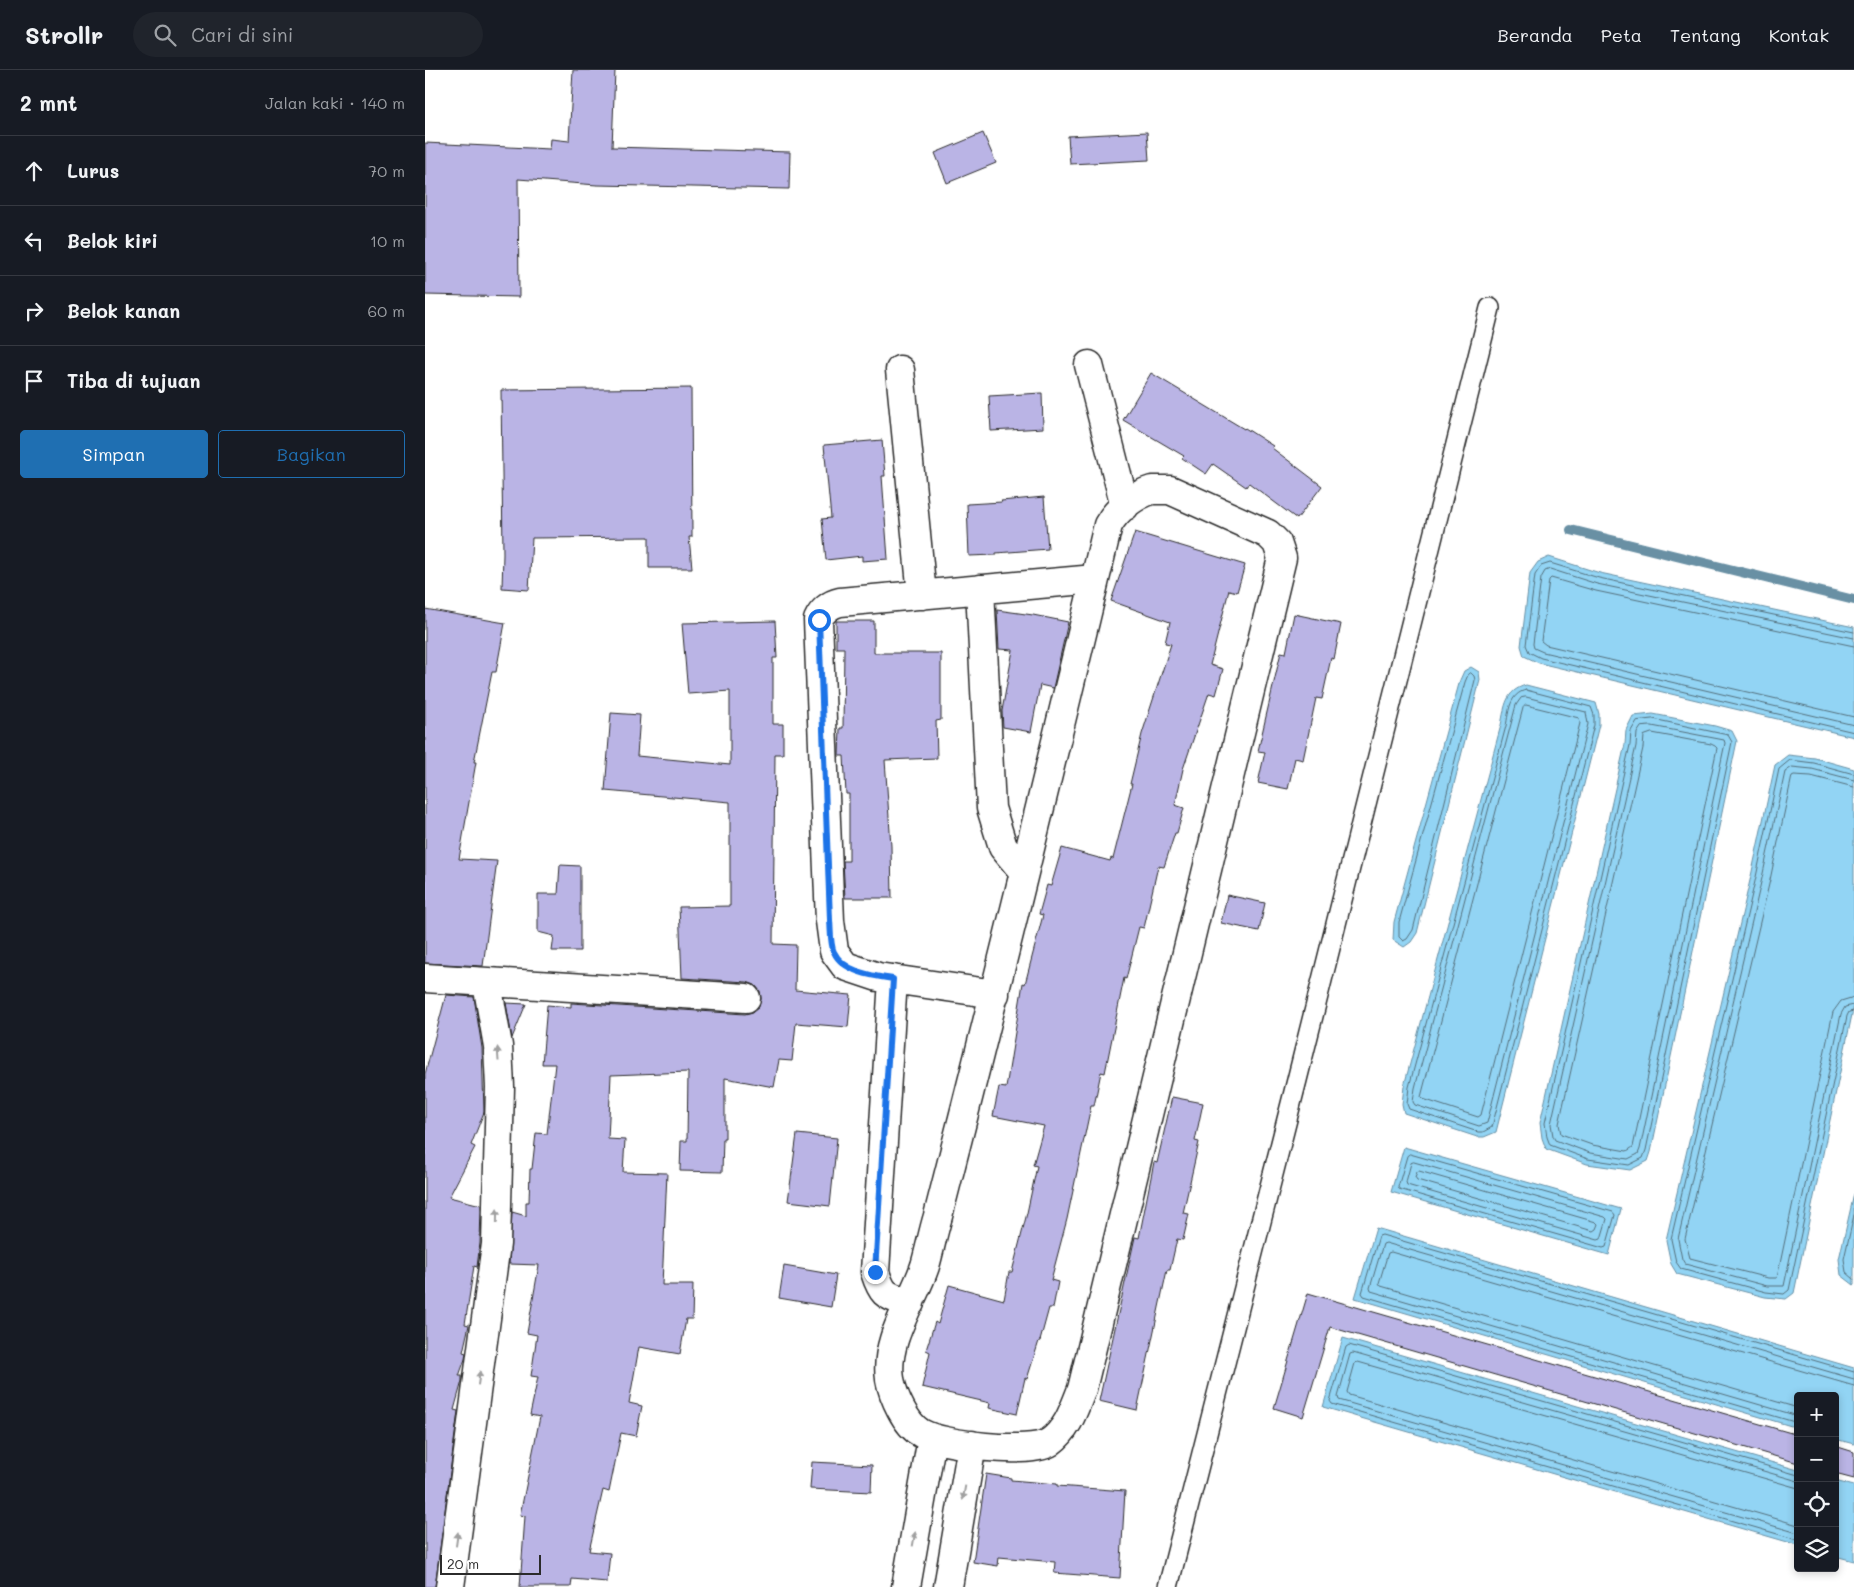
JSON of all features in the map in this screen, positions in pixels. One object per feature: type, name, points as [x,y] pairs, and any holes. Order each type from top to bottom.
[{"type":"street","points":[[1089,365],[1125,506]]},
{"type":"street","points":[[901,370],[922,595]]},
{"type":"street","points":[[1152,490],[1170,490],[1268,534],[1277,543],[1282,558],[1082,1390],[1068,1425],[1048,1443],[1026,1449],[972,1445],[932,1438],[918,1432],[903,1415],[891,1379],[891,1346],[925,1266],[995,994],[1108,525],[1113,517],[1125,506],[1139,494],[1152,490]]},
{"type":"street","points":[[995,994],[878,977],[845,966],[833,951],[830,920],[818,626],[821,614],[833,604],[1095,579]]},
{"type":"street","points":[[980,589],[991,808],[1003,847],[1024,872]]},
{"type":"street","points":[[425,978],[746,998]]},
{"type":"street","points":[[893,979],[875,1272],[880,1288],[888,1296],[910,1303]]},
{"type":"street","points":[[450,1587],[497,1244],[500,1087],[498,1046],[487,982]]},
{"type":"street","points":[[906,1587],[932,1438]]},
{"type":"street","points":[[948,1587],[972,1445]]},
{"type":"lane","points":[[1168,1587],[1490,308]]},
{"type":"water","points":[[1549,557],[1600,573],[1854,627],[1854,737],[1539,663],[1524,656],[1521,646],[1530,573],[1538,562]]},
{"type":"water","points":[[1471,667],[1479,672],[1480,680],[1417,933],[1411,942],[1404,947],[1393,940],[1394,922],[1460,680],[1464,671]]},
{"type":"water","points":[[1526,685],[1596,703],[1599,725],[1496,1132],[1484,1137],[1477,1137],[1404,1113],[1402,1104],[1404,1086],[1505,706],[1514,691]]},
{"type":"water","points":[[1653,714],[1732,731],[1737,741],[1651,1152],[1648,1161],[1630,1170],[1587,1164],[1546,1149],[1540,1123],[1625,744],[1626,730],[1633,716]]},
{"type":"water","points":[[1788,755],[1815,758],[1854,769],[1854,1005],[1794,1293],[1786,1299],[1765,1297],[1677,1274],[1671,1264],[1666,1240],[1775,765]]},
{"type":"water","points":[[1404,1147],[1621,1209],[1609,1255],[1391,1192]]},
{"type":"water","points":[[1854,1194],[1854,1285],[1841,1275],[1839,1259]]},
{"type":"water","points":[[1376,1228],[1854,1368],[1854,1444],[1839,1440],[1839,1392],[1794,1392],[1794,1427],[1355,1298]]},
{"type":"water","points":[[1343,1338],[1794,1469],[1794,1544],[1323,1407]]},
{"type":"water","points":[[1839,1482],[1854,1486],[1854,1561],[1839,1557]]},
{"type":"building","points":[[573,70],[615,70],[612,147],[790,152],[789,189],[597,185],[518,179],[519,297],[425,295],[425,143],[550,149],[551,139],[569,141]]},
{"type":"building","points":[[1147,132],[1149,160],[1070,164],[1068,136]]},
{"type":"building","points":[[983,133],[996,163],[947,183],[935,153]]},
{"type":"building","points":[[1151,373],[1273,446],[1272,448],[1322,486],[1297,519],[1249,483],[1246,487],[1213,464],[1206,474],[1182,458],[1184,456],[1123,420]]},
{"type":"building","points":[[691,388],[692,537],[689,537],[692,568],[649,568],[649,537],[532,538],[529,590],[502,588],[501,390]]},
{"type":"building","points":[[1042,393],[1043,428],[991,431],[989,396]]},
{"type":"building","points":[[882,440],[885,476],[882,476],[888,559],[862,561],[862,556],[826,560],[822,519],[831,518],[824,445]]},
{"type":"building","points":[[1044,497],[1048,549],[969,556],[967,504]]},
{"type":"building","points":[[1135,532],[1245,565],[1237,592],[1229,590],[1210,665],[1223,669],[1216,695],[1209,693],[1183,769],[1175,805],[1184,808],[1177,833],[1175,833],[1164,867],[1158,866],[1144,928],[1139,927],[1126,979],[1124,978],[1105,1073],[1101,1072],[1094,1106],[1091,1106],[1067,1219],[1051,1280],[1058,1282],[1053,1308],[1049,1308],[1027,1379],[1025,1378],[1017,1414],[989,1408],[990,1403],[922,1387],[930,1352],[926,1350],[935,1322],[938,1324],[949,1285],[1004,1300],[1009,1272],[1012,1272],[1037,1166],[1033,1165],[1044,1126],[993,1116],[999,1087],[1006,1088],[1023,983],[1025,984],[1043,915],[1039,914],[1047,885],[1051,886],[1062,848],[1110,861],[1111,858],[1113,859],[1132,784],[1130,784],[1142,734],[1171,644],[1165,643],[1170,622],[1111,601]]},
{"type":"building","points":[[425,609],[505,623],[496,672],[492,672],[474,762],[476,762],[459,859],[497,861],[483,966],[425,963]]},
{"type":"building","points":[[997,610],[1068,622],[1053,688],[1040,685],[1031,732],[1003,727],[1002,711],[1013,650],[999,649]]},
{"type":"building","points":[[1294,614],[1341,624],[1334,659],[1331,658],[1322,699],[1316,698],[1303,760],[1295,758],[1288,789],[1258,783],[1265,752],[1258,751],[1281,652],[1286,653]]},
{"type":"building","points":[[775,621],[777,658],[773,658],[773,724],[783,724],[783,754],[775,754],[773,944],[796,945],[795,990],[851,995],[848,1027],[796,1023],[792,1061],[779,1060],[774,1087],[725,1078],[725,1138],[723,1138],[722,1172],[680,1171],[681,1141],[687,1141],[688,1072],[611,1075],[608,1139],[625,1140],[623,1172],[667,1173],[662,1285],[693,1285],[692,1319],[686,1319],[680,1354],[639,1347],[629,1403],[642,1406],[636,1436],[621,1433],[609,1492],[603,1490],[589,1551],[610,1553],[607,1582],[572,1579],[571,1587],[520,1587],[525,1516],[520,1515],[540,1417],[530,1415],[538,1377],[531,1376],[537,1335],[527,1333],[539,1265],[509,1264],[512,1212],[526,1216],[526,1202],[529,1202],[530,1169],[532,1169],[536,1133],[547,1134],[555,1064],[542,1064],[547,1005],[571,1007],[571,1003],[745,1014],[753,1012],[759,1007],[761,999],[760,991],[755,985],[747,982],[682,978],[679,907],[730,906],[730,802],[605,791],[611,713],[640,715],[637,756],[730,765],[730,691],[688,694],[682,623]]},
{"type":"building","points":[[836,621],[874,621],[874,653],[941,653],[941,720],[936,721],[937,758],[885,760],[891,846],[892,898],[845,898],[843,861],[849,861],[849,794],[846,794],[844,756],[839,756],[840,728],[843,728],[844,648],[836,648]]},
{"type":"building","points":[[560,865],[580,866],[580,951],[552,951],[554,936],[538,932],[538,894],[558,894]]},
{"type":"building","points":[[1227,895],[1265,903],[1259,931],[1221,923]]},
{"type":"building","points":[[446,995],[474,997],[482,1048],[484,1112],[471,1145],[475,1147],[449,1197],[481,1205],[480,1243],[477,1267],[474,1266],[465,1324],[469,1325],[463,1352],[466,1353],[459,1376],[462,1376],[462,1381],[454,1410],[458,1411],[435,1587],[425,1587],[425,1074]]},
{"type":"building","points":[[506,1003],[526,1004],[512,1038]]},
{"type":"building","points":[[1172,1097],[1203,1103],[1195,1141],[1199,1142],[1183,1213],[1189,1214],[1183,1240],[1177,1239],[1170,1270],[1167,1270],[1137,1410],[1099,1401],[1135,1237],[1139,1238],[1154,1162],[1157,1163]]},
{"type":"building","points":[[797,1134],[837,1138],[830,1206],[788,1201]]},
{"type":"building","points":[[784,1266],[836,1275],[831,1307],[779,1298]]},
{"type":"building","points":[[1308,1293],[1794,1434],[1794,1462],[1330,1327],[1303,1417],[1274,1408]]},
{"type":"building","points":[[1839,1447],[1854,1452],[1854,1479],[1839,1475]]},
{"type":"building","points":[[812,1462],[872,1465],[871,1492],[810,1489]]},
{"type":"building","points":[[986,1474],[1011,1478],[1011,1480],[1057,1484],[1057,1486],[1125,1491],[1120,1578],[1054,1573],[1055,1562],[999,1557],[998,1566],[973,1562]]},
{"type":"waterway","points":[[1571,530],[1854,600]]},
{"type":"route","points":[[819,620],[830,920],[833,951],[845,966],[878,977],[893,979],[875,1272]]}]
